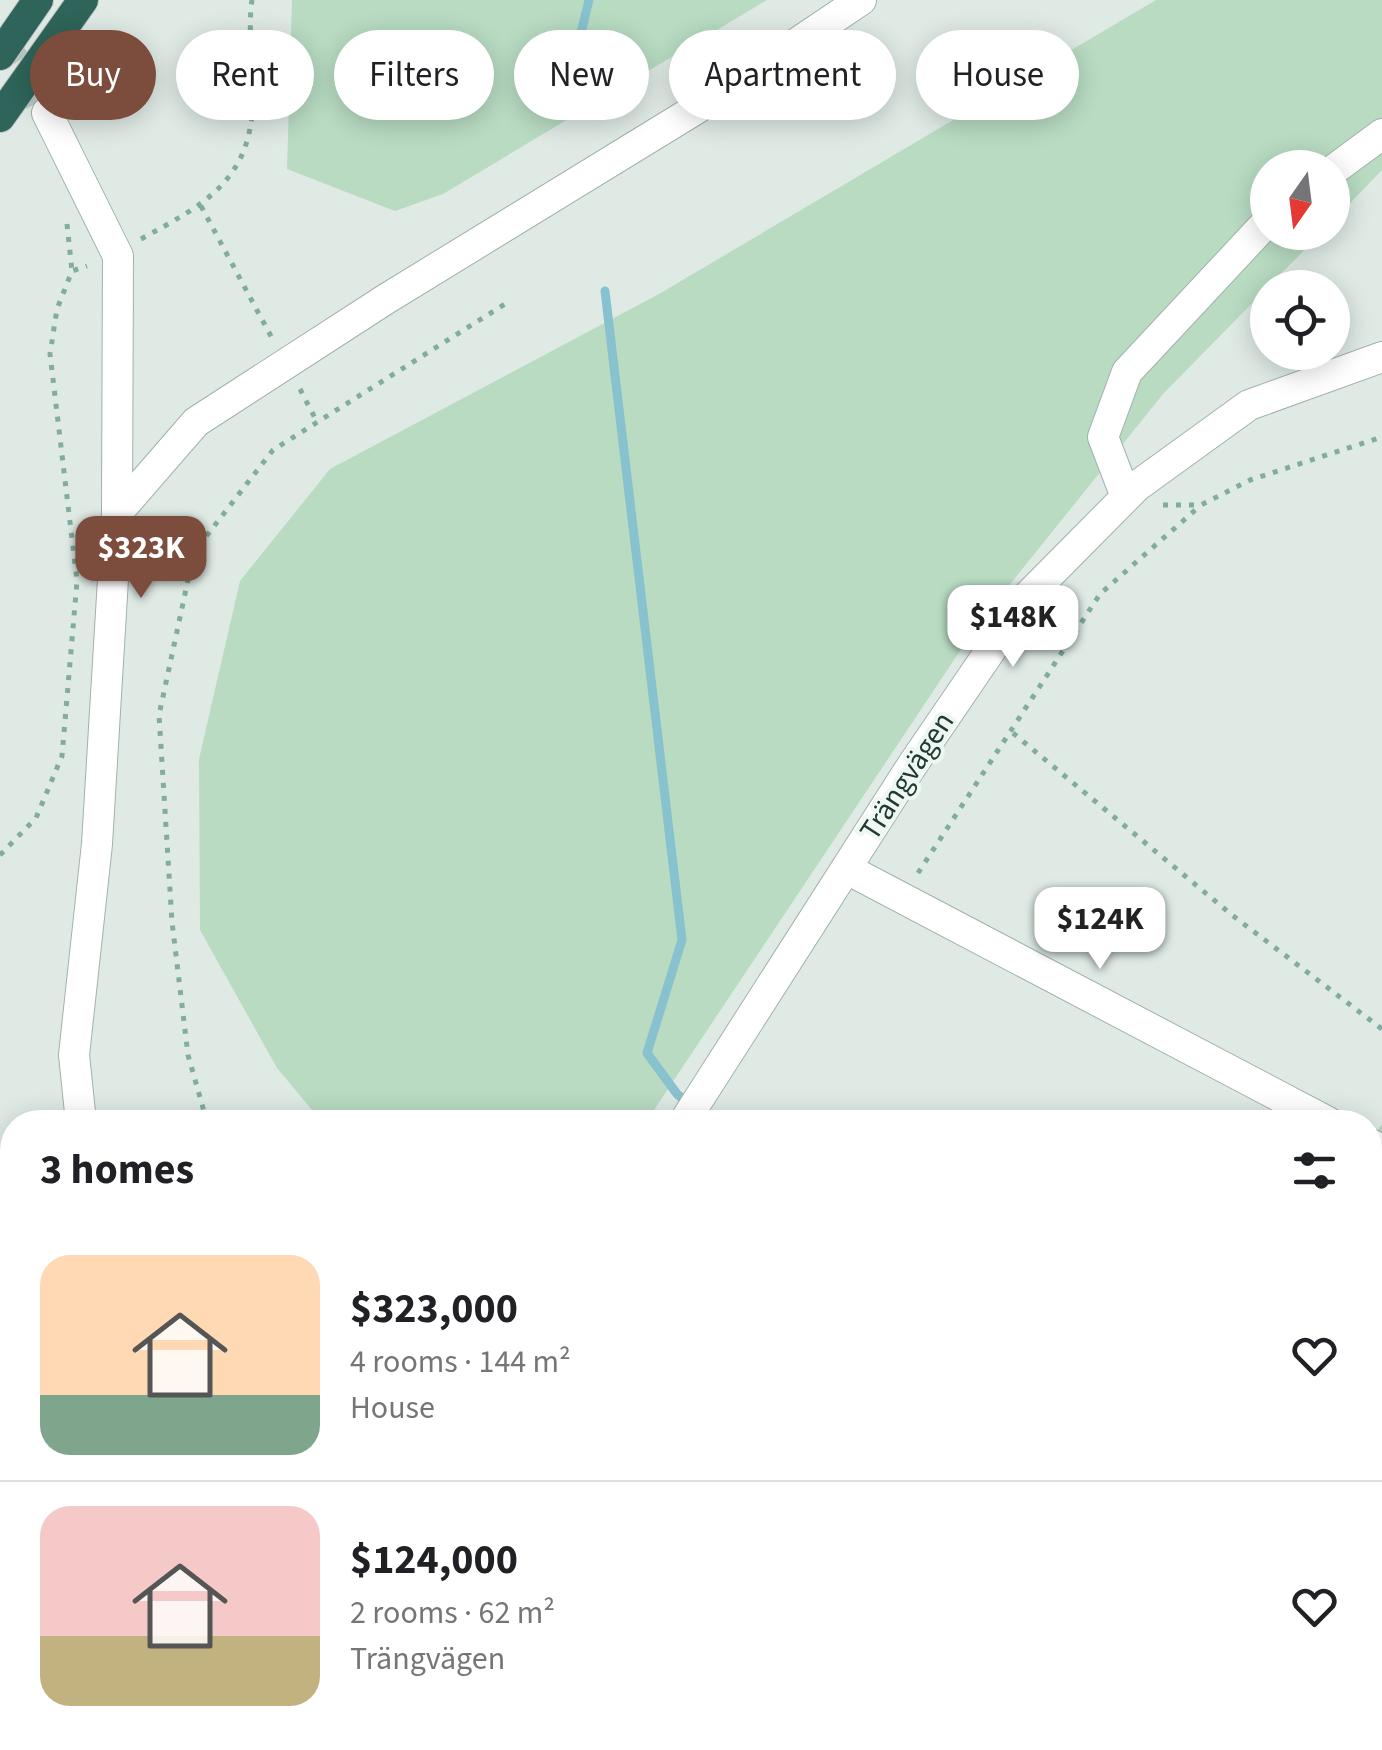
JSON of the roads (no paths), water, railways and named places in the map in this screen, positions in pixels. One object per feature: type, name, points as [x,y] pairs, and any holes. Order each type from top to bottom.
[{"type":"highway","points":[[0,55],[38,0]]},
{"type":"highway","points":[[0,117],[83,0]]},
{"type":"street","points":[[116,513],[196,422],[727,90],[861,0]]},
{"type":"street","points":[[50,120],[118,256],[116,513],[97,844],[74,1056],[81,1110]]},
{"type":"street","points":[[1350,158],[1382,134]]},
{"type":"street","points":[[1126,497],[1103,437],[1128,372],[1250,240]]},
{"type":"street","name":"Trängvägen","points":[[692,1110],[1027,597],[1126,497],[1249,405],[1382,357]]},
{"type":"street","points":[[847,869],[1305,1110]]},
{"type":"waterway","points":[[582,30],[589,0]]},
{"type":"waterway","points":[[605,291],[682,940],[647,1053],[677,1094],[696,1110]]},
{"type":"tunnel","points":[[0,37],[30,86]]}]
